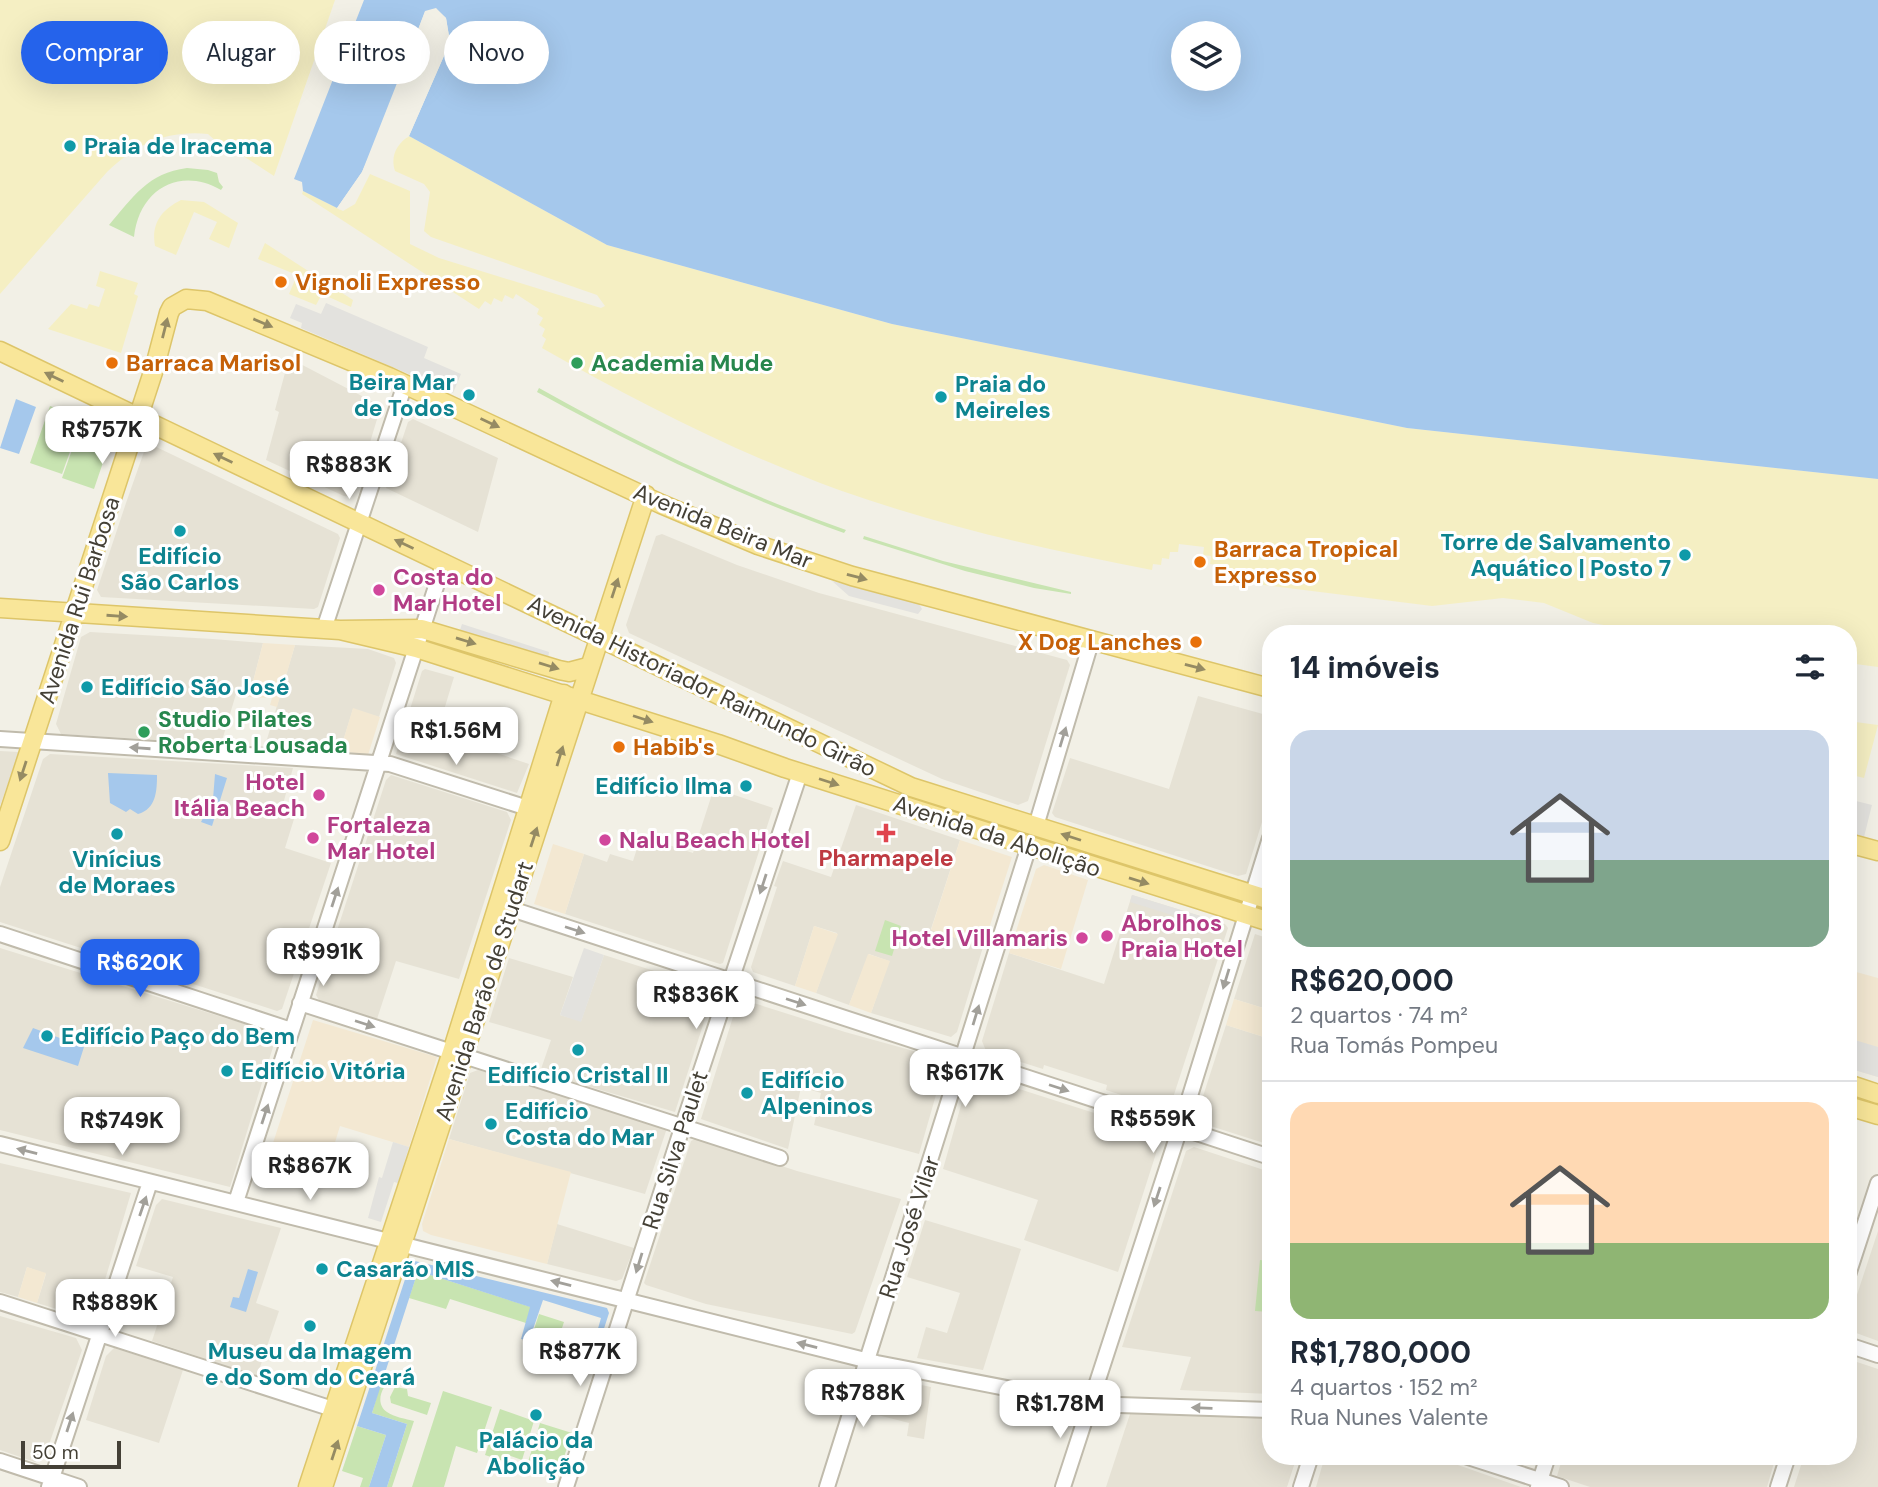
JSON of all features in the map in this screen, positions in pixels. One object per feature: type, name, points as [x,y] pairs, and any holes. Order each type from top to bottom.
[{"type":"main road","name":"Avenida Beira Mar","points":[[199,299],[227,307],[405,384],[731,534],[816,565],[1262,686]]},
{"type":"main road","name":"Avenida Rui Barbosa","points":[[0,841],[138,417],[169,313],[181,301],[199,299]]},
{"type":"main road","name":"Avenida Historiador Raimundo Girão","points":[[0,351],[911,787]]},
{"type":"main road","name":"Avenida Barão de Studart","points":[[308,1487],[340,1411],[571,697],[588,667],[646,495]]},
{"type":"main road","points":[[0,608],[332,629],[422,629],[559,670],[588,667]]},
{"type":"main road","name":"Avenida da Abolição","points":[[332,629],[416,648],[1262,919]]},
{"type":"main road","name":"Avenida da Abolição","points":[[911,787],[1262,897]]},
{"type":"main road","points":[[1857,845],[1878,851]]},
{"type":"main road","points":[[1857,1087],[1878,1094]]},
{"type":"main road","points":[[1857,1108],[1878,1115]]},
{"type":"main road","name":"Avenida Barão de Studart","points":[[323,1487],[340,1411]]},
{"type":"street","points":[[332,629],[360,523],[405,384]]},
{"type":"street","points":[[236,1202],[444,562]]},
{"type":"street","points":[[1036,826],[1092,639]]},
{"type":"street","points":[[0,739],[393,765],[535,810]]},
{"type":"street","name":"Rua Silva Paulet","points":[[569,1486],[682,1125],[800,773]]},
{"type":"street","name":"Rua José Vilar","points":[[827,1487],[1030,846]]},
{"type":"street","points":[[1063,1487],[1180,1128],[1245,914],[1262,897]]},
{"type":"street","points":[[504,906],[1262,1154]]},
{"type":"street","points":[[0,934],[292,1030]]},
{"type":"street","points":[[300,1003],[780,1157]]},
{"type":"street","points":[[0,1144],[866,1360],[1089,1404],[1262,1410]]},
{"type":"street","points":[[50,1482],[150,1182]]},
{"type":"street","points":[[1857,1247],[1878,1183]]},
{"type":"street","points":[[0,1302],[340,1411]]},
{"type":"street","points":[[1857,1348],[1878,1355]]},
{"type":"street","points":[[0,1461],[50,1482],[79,1487]]},
{"type":"street","points":[[1301,1487],[1308,1465]]},
{"type":"street","points":[[1490,1465],[1539,1483],[1561,1487]]},
{"type":"street","points":[[1539,1483],[1545,1465]]},
{"type":"street","points":[[1778,1487],[1785,1465]]},
{"type":"shaded area","points":[[326,303],[428,347],[424,358],[461,374],[453,393],[301,328],[302,323],[290,318],[296,304],[321,314]]},
{"type":"shaded area","points":[[289,358],[381,406],[355,492],[351,497],[266,460],[279,412],[275,410]]},
{"type":"shaded area","points":[[413,419],[498,458],[478,532],[386,488],[408,422]]},
{"type":"shaded area","points":[[150,444],[338,534],[340,538],[318,607],[314,609],[101,597],[97,590],[146,446]]},
{"type":"shaded area","points":[[662,534],[737,565],[819,593],[1067,660],[1070,665],[1028,801],[1018,805],[942,779],[629,633],[626,625],[656,536]]},
{"type":"shaded area","points":[[832,581],[919,604],[922,609],[918,614],[849,596]]},
{"type":"shaded area","points":[[462,624],[549,652],[548,660],[457,632]]},
{"type":"shaded area","points":[[90,632],[263,643],[249,697],[236,694],[221,744],[61,734],[56,724],[81,637]]},
{"type":"shaded area","points":[[263,643],[295,645],[277,707],[270,705],[272,698],[249,697]]},
{"type":"shaded area","points":[[295,645],[368,649],[394,658],[396,663],[379,717],[353,709],[340,751],[265,746]]},
{"type":"shaded area","points":[[425,669],[454,677],[437,733],[529,764],[517,793],[396,754],[422,671]]},
{"type":"shaded area","points":[[1198,696],[1262,714],[1262,822],[1246,874],[1238,876],[1055,817],[1052,813],[1070,758],[1169,789]]},
{"type":"shaded area","points":[[353,708],[380,717],[368,755],[340,751]]},
{"type":"shaded area","points":[[0,751],[19,752],[0,806]]},
{"type":"shaded area","points":[[50,754],[293,768],[280,815],[294,819],[285,848],[331,863],[282,1009],[277,1011],[0,922],[0,887],[43,759]]},
{"type":"shaded area","points":[[391,775],[507,812],[511,820],[459,979],[396,961],[377,1019],[319,1000],[316,995],[386,780]]},
{"type":"shaded area","points":[[714,788],[773,808],[723,963],[565,914],[584,854],[607,862],[610,854],[633,861],[641,836],[693,853]]},
{"type":"shaded area","points":[[1857,801],[1872,805],[1864,837],[1857,835]]},
{"type":"shaded area","points":[[856,805],[960,840],[931,929],[983,947],[957,1032],[951,1037],[871,1013],[889,961],[869,954],[849,1005],[816,993],[837,933],[814,926],[795,986],[753,972],[751,967],[783,861],[831,877]]},
{"type":"shaded area","points":[[960,840],[1012,857],[983,947],[931,930]]},
{"type":"shaded area","points":[[553,844],[584,854],[565,914],[534,904]]},
{"type":"shaded area","points":[[1044,865],[1088,880],[1061,969],[1009,953],[1036,869]]},
{"type":"shaded area","points":[[1132,895],[1225,924],[1228,928],[1170,1107],[1164,1109],[1106,1090],[1107,1085],[1044,1065],[1043,1069],[986,1051],[982,1041],[1009,953],[1104,984]]},
{"type":"shaded area","points":[[1132,895],[1210,919],[1208,926],[1130,902]]},
{"type":"shaded area","points":[[814,926],[838,934],[816,993],[795,986]]},
{"type":"shaded area","points":[[1255,934],[1262,936],[1262,1008],[1234,999]]},
{"type":"shaded area","points":[[0,948],[277,1034],[230,1187],[0,1130]]},
{"type":"shaded area","points":[[584,948],[604,955],[581,1022],[560,1015]]},
{"type":"shaded area","points":[[868,954],[890,961],[871,1013],[849,1005]]},
{"type":"shaded area","points":[[604,955],[708,988],[712,992],[675,1112],[540,1072],[551,1040],[489,1022],[509,958],[573,977],[560,1015],[581,1021]]},
{"type":"shaded area","points":[[1857,972],[1878,978],[1878,1077],[1857,1071]]},
{"type":"shaded area","points":[[1234,999],[1262,1008],[1262,1036],[1226,1025]]},
{"type":"shaded area","points":[[744,1000],[939,1058],[944,1067],[919,1154],[814,1125],[821,1093],[801,1087],[788,1149],[701,1119],[738,1001]]},
{"type":"shaded area","points":[[313,1020],[437,1057],[409,1147],[340,1126],[329,1162],[272,1146]]},
{"type":"shaded area","points":[[1226,1025],[1262,1036],[1262,1142],[1195,1121]]},
{"type":"shaded area","points":[[1857,1041],[1878,1047],[1878,1077],[1857,1071]]},
{"type":"shaded area","points":[[478,1070],[667,1128],[645,1194],[449,1139],[470,1073]]},
{"type":"shaded area","points":[[978,1076],[1157,1133],[1160,1141],[1118,1272],[1024,1240],[1038,1200],[943,1169],[967,1084]]},
{"type":"shaded area","points":[[697,1138],[797,1171],[901,1199],[855,1332],[852,1334],[706,1304],[644,1283],[691,1141]]},
{"type":"shaded area","points":[[449,1139],[571,1172],[547,1264],[423,1231],[422,1224]]},
{"type":"shaded area","points":[[393,1142],[409,1147],[398,1183],[394,1182],[381,1222],[368,1218],[379,1177],[382,1178]]},
{"type":"shaded area","points":[[1194,1147],[1262,1169],[1262,1394],[1180,1390],[1191,1357],[1122,1347],[1186,1151]]},
{"type":"shaded area","points":[[0,1163],[131,1193],[93,1320],[37,1303],[46,1274],[27,1267],[18,1297],[0,1292]]},
{"type":"shaded area","points":[[162,1199],[281,1228],[256,1303],[279,1311],[257,1376],[152,1341],[173,1277],[136,1266],[156,1205]]},
{"type":"shaded area","points":[[925,1220],[1021,1249],[983,1370],[917,1358],[926,1327],[947,1333],[960,1293],[907,1277]]},
{"type":"shaded area","points":[[557,1224],[634,1248],[622,1279],[616,1281],[547,1264]]},
{"type":"shaded area","points":[[1878,1231],[1878,1341],[1857,1333],[1857,1295]]},
{"type":"shaded area","points":[[27,1267],[46,1273],[37,1303],[18,1297]]},
{"type":"shaded area","points":[[0,1316],[76,1338],[82,1350],[46,1453],[35,1462],[0,1450]]},
{"type":"shaded area","points":[[114,1348],[183,1370],[159,1443],[86,1420],[106,1356]]},
{"type":"shaded area","points":[[1857,1362],[1878,1369],[1878,1487],[1794,1487],[1801,1465],[1857,1465]]},
{"type":"shaded area","points":[[881,1377],[931,1387],[924,1439],[907,1436],[909,1423],[866,1412],[874,1381]]},
{"type":"shaded area","points":[[1130,1414],[1262,1418],[1262,1465],[1294,1465],[1287,1487],[1106,1487]]},
{"type":"shaded area","points":[[1322,1465],[1458,1465],[1521,1487],[1316,1487]]},
{"type":"shaded area","points":[[1560,1465],[1773,1465],[1767,1487],[1590,1487],[1557,1476]]},
{"type":"green space","points":[[187,168],[217,173],[223,187],[221,190],[205,183],[176,182],[153,195],[144,206],[134,237],[109,225],[142,188],[162,175]]},
{"type":"green space","points":[[539,388],[690,466],[767,500],[846,530],[844,533],[765,503],[688,469],[537,392]]},
{"type":"green space","points":[[50,406],[82,418],[62,474],[30,463]]},
{"type":"green space","points":[[83,419],[114,430],[94,489],[62,478]]},
{"type":"green space","points":[[864,536],[943,561],[1071,594],[965,571],[863,539]]},
{"type":"green space","points":[[885,920],[901,926],[892,956],[875,951]]},
{"type":"green space","points":[[1260,1260],[1262,1260],[1262,1311],[1255,1311]]},
{"type":"green space","points":[[418,1271],[531,1307],[526,1323],[450,1299],[446,1309],[409,1298]]},
{"type":"green space","points":[[539,1314],[564,1322],[558,1340],[565,1342],[562,1352],[530,1341]]},
{"type":"green space","points":[[575,1339],[594,1344],[586,1371],[567,1365]]},
{"type":"green space","points":[[383,1375],[394,1379],[386,1385],[381,1394],[383,1408],[393,1415],[414,1421],[392,1487],[387,1487],[407,1424],[372,1413]]},
{"type":"green space","points":[[395,1387],[407,1389],[408,1396],[431,1403],[427,1415],[391,1403],[390,1397]]},
{"type":"green space","points":[[443,1391],[492,1407],[477,1453],[456,1446],[444,1487],[412,1487]]},
{"type":"green space","points":[[500,1409],[534,1421],[522,1460],[508,1455],[506,1462],[485,1455]]},
{"type":"green space","points":[[540,1423],[572,1433],[559,1472],[528,1462]]},
{"type":"green space","points":[[357,1426],[386,1435],[369,1487],[360,1487],[363,1478],[342,1471]]},
{"type":"sand","name":"Praia de Iracema","points":[[0,0],[335,0],[328,21],[314,21],[314,61],[274,176],[219,144],[208,134],[179,134],[153,141],[129,154],[107,172],[0,294]]},
{"type":"sand","name":"Praia do Meireles","points":[[409,136],[607,245],[892,324],[1407,428],[1878,479],[1878,667],[1857,664],[1857,625],[1604,625],[1544,603],[1503,598],[1432,606],[1224,580],[1225,574],[1217,573],[1218,565],[1210,564],[1211,556],[1203,555],[1204,547],[1179,544],[1178,552],[1170,552],[1169,559],[1162,558],[1161,565],[1153,564],[1152,570],[994,536],[839,490],[724,443],[578,368],[542,348],[546,339],[542,336],[545,329],[539,325],[543,318],[537,314],[539,309],[516,294],[513,299],[505,295],[502,302],[494,298],[491,305],[485,301],[479,309],[302,194],[303,191],[343,211],[355,204],[370,174],[410,191],[410,244],[439,258],[601,308],[605,306],[597,295],[431,237],[424,231],[430,192],[424,184],[395,171],[393,160],[401,143]]},
{"type":"sand","points":[[181,200],[204,202],[238,223],[229,248],[209,239],[217,222],[194,212],[176,255],[155,246],[156,224],[159,218]]},
{"type":"sand","points":[[265,243],[353,300],[351,307],[322,294],[316,305],[289,294],[297,275],[258,259]]},
{"type":"sand","points":[[100,271],[138,283],[134,294],[138,296],[121,353],[48,329],[71,304],[87,309],[89,304],[99,307],[105,289],[96,286]]},
{"type":"sand","points":[[1857,722],[1878,725],[1864,778],[1857,776]]},
{"type":"water","points":[[364,0],[1878,0],[1878,479],[1407,428],[892,324],[607,245],[409,136],[444,56],[444,84],[549,84],[549,21],[446,21],[436,9],[425,12],[421,21],[356,21]]},
{"type":"water","points":[[331,84],[397,84],[362,172],[337,208],[303,191],[302,182],[294,179]]},
{"type":"water","points":[[16,399],[36,407],[19,454],[0,448]]},
{"type":"water","points":[[108,773],[157,775],[156,793],[149,808],[138,814],[130,809],[126,812],[110,803]]},
{"type":"water","points":[[215,774],[227,778],[212,826],[201,822],[213,799]]},
{"type":"water","points":[[33,1028],[84,1047],[78,1066],[23,1048]]},
{"type":"water","points":[[415,1261],[607,1308],[609,1313],[590,1372],[586,1371],[601,1318],[543,1300],[529,1341],[521,1339],[530,1307],[418,1271],[372,1413],[407,1424],[387,1487],[369,1487],[386,1435],[357,1426],[410,1264]]},
{"type":"water","points":[[248,1269],[258,1272],[246,1312],[230,1307],[233,1297],[239,1298]]},
{"type":"pier","points":[[436,8],[446,18],[444,27],[443,20],[435,12],[428,14],[425,21],[421,21],[425,11]]},
{"type":"pier","points":[[444,47],[444,56],[407,138],[430,84]]},
{"type":"pier","points":[[397,84],[401,84],[366,173],[340,210],[337,208],[362,172]]},
{"type":"place","name":"Praia de Iracema","points":[[70,146]]},
{"type":"place","name":"Vignoli Expresso","points":[[281,282]]},
{"type":"place","name":"Barraca Marisol","points":[[112,363]]},
{"type":"place","name":"Academia Mude","points":[[577,363]]},
{"type":"place","name":"Beira Mar de Todos","points":[[469,395]]},
{"type":"place","name":"Praia do Meireles","points":[[941,397]]},
{"type":"place","name":"Edifício São Carlos","points":[[180,531]]},
{"type":"place","name":"Torre de Salvamento Aquático | Posto 7","points":[[1685,555]]},
{"type":"place","name":"Barraca Tropical Expresso","points":[[1200,562]]},
{"type":"place","name":"Costa do Mar Hotel","points":[[379,590]]},
{"type":"place","name":"X Dog Lanches","points":[[1196,642]]},
{"type":"place","name":"Edifício São José","points":[[87,687]]},
{"type":"place","name":"Studio Pilates Roberta Lousada","points":[[144,732]]},
{"type":"place","name":"Habib's","points":[[619,747]]},
{"type":"place","name":"Edifício Ilma","points":[[746,786]]},
{"type":"place","name":"Hotel Itália Beach","points":[[319,795]]},
{"type":"place","name":"Pharmapele","points":[[886,833]]},
{"type":"place","name":"Vinícius de Moraes","points":[[117,834]]},
{"type":"place","name":"Fortaleza Mar Hotel","points":[[313,838]]},
{"type":"place","name":"Nalu Beach Hotel","points":[[605,840]]},
{"type":"place","name":"Abrolhos Praia Hotel","points":[[1107,936]]},
{"type":"place","name":"Hotel Villamaris","points":[[1082,938]]},
{"type":"place","name":"Edifício Paço do Bem","points":[[47,1036]]},
{"type":"place","name":"Edifício Cristal II","points":[[578,1050]]},
{"type":"place","name":"Edifício Vitória","points":[[227,1071]]},
{"type":"place","name":"Edifício Alpeninos","points":[[747,1093]]},
{"type":"place","name":"Edifício Costa do Mar","points":[[491,1124]]},
{"type":"place","name":"Casarão MIS","points":[[322,1269]]},
{"type":"place","name":"Museu da Imagem e do Som do Ceará","points":[[310,1326]]},
{"type":"place","name":"Palácio da Abolição","points":[[536,1415]]}]
